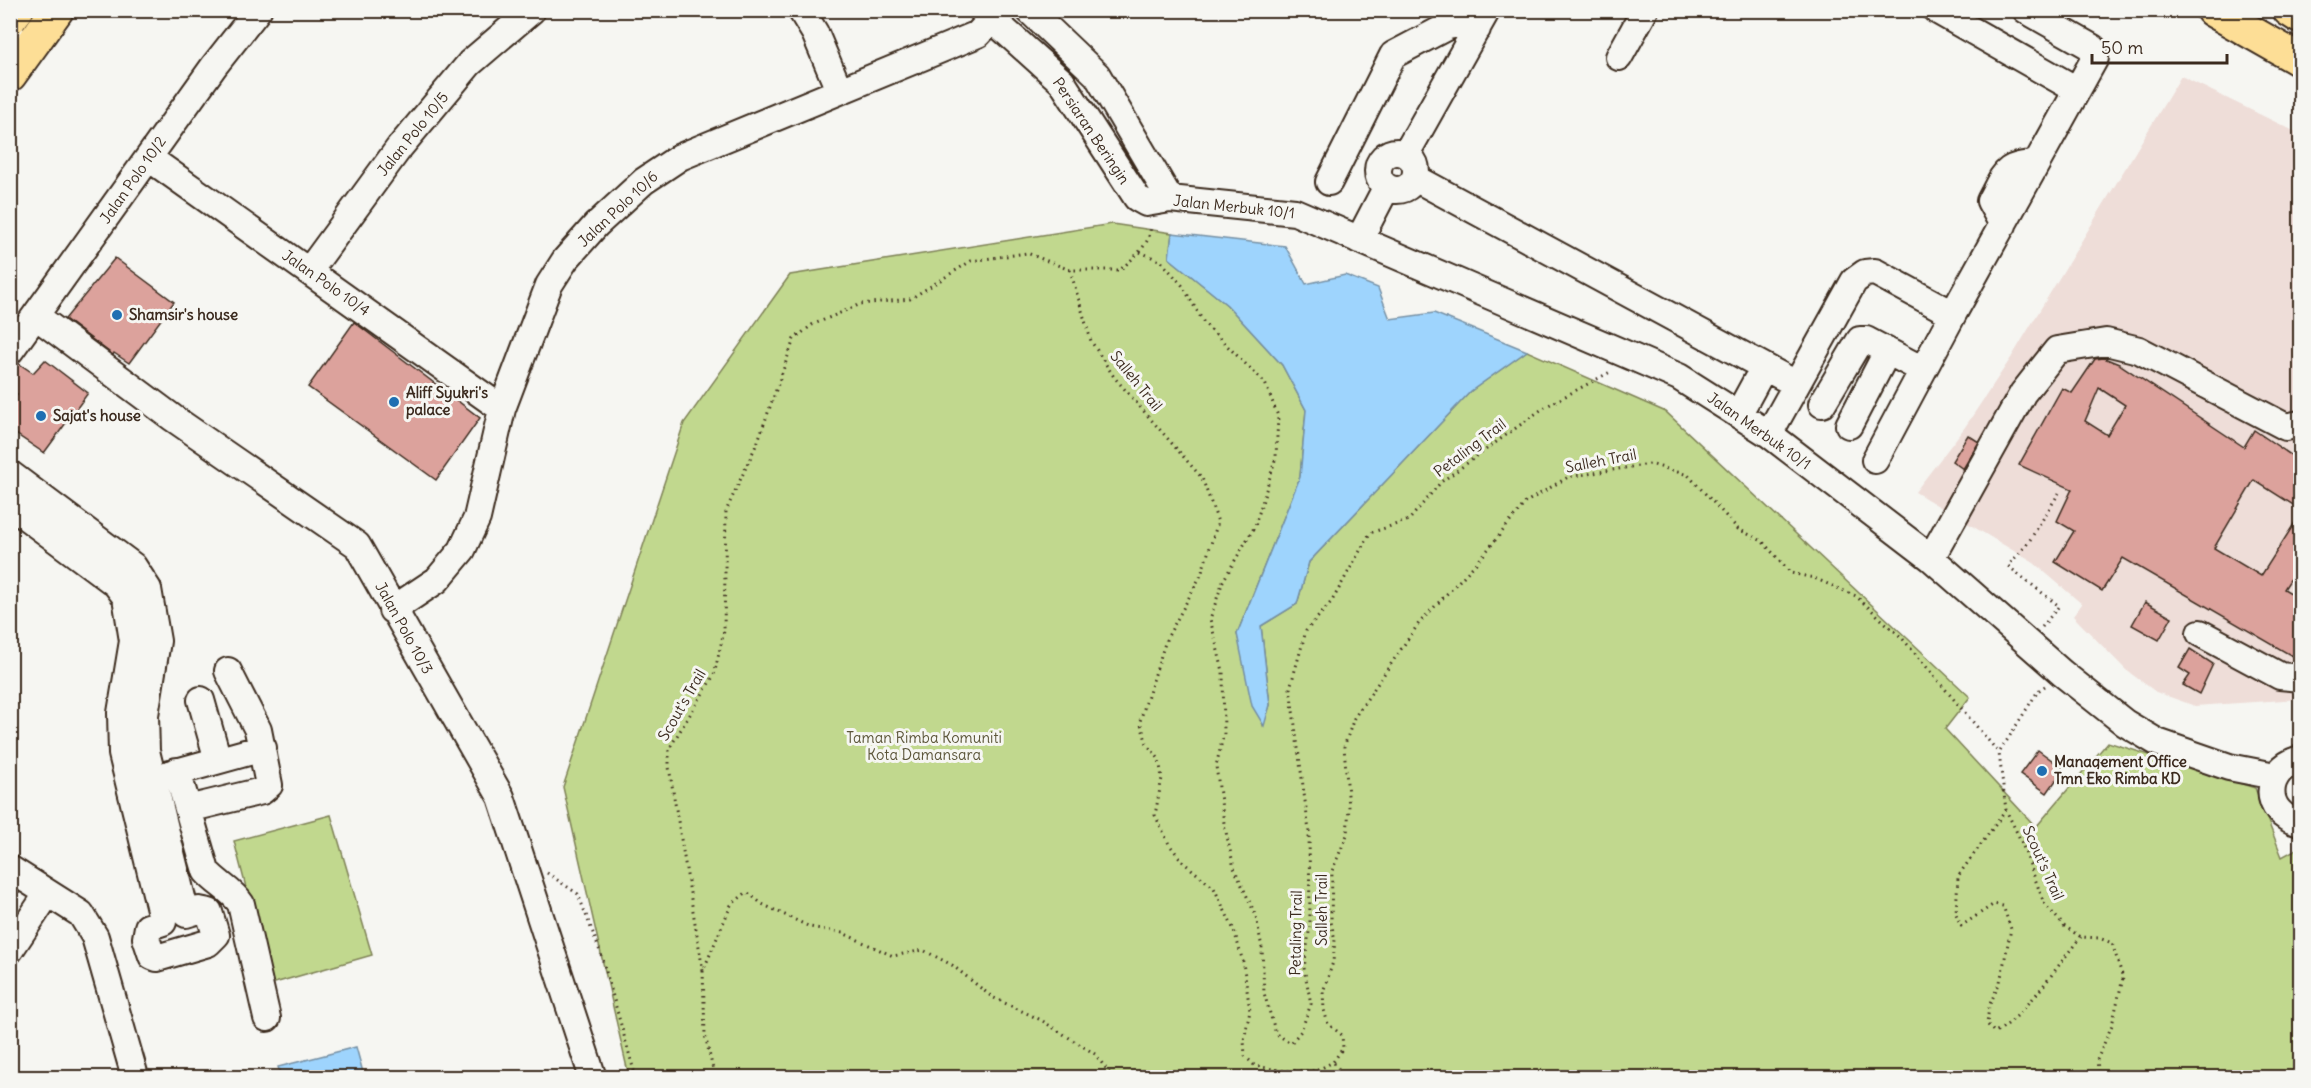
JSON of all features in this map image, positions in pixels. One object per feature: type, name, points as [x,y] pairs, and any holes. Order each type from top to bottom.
[{"type":"main road","points":[[10,19],[17,10]]},
{"type":"main road","points":[[10,75],[20,42],[57,10]]},
{"type":"main road","points":[[2212,10],[2301,60]]},
{"type":"main road","points":[[2289,10],[2301,17]]},
{"type":"street","name":"Jalan Polo 10/2","points":[[10,351],[214,66],[258,10]]},
{"type":"street","name":"Jalan Polo 10/5","points":[[309,271],[399,148],[470,63],[532,10]]},
{"type":"street","points":[[801,10],[815,33],[838,90]]},
{"type":"street","name":"Persiaran Beringin","points":[[1029,10],[1097,75],[1158,201]]},
{"type":"street","points":[[1619,57],[1645,10]]},
{"type":"street","points":[[1936,10],[2077,90]]},
{"type":"street","points":[[1875,460],[2095,58],[2093,48],[2026,10]]},
{"type":"street","name":"Jalan Polo 10/6","points":[[392,610],[437,580],[462,550],[477,518],[502,409],[549,285],[565,260],[596,225],[644,182],[680,157],[838,90],[989,19]]},
{"type":"street","name":"Persiaran Beringin","points":[[989,19],[1062,82],[1137,198],[1158,201]]},
{"type":"street","points":[[1329,182],[1393,55],[1448,26],[1482,20]]},
{"type":"street","points":[[1359,240],[1386,188],[1378,178],[1377,171],[1401,164],[1482,20]]},
{"type":"street","points":[[1351,140],[1401,164],[1796,384]]},
{"type":"street","name":"Jalan Polo 10/4","points":[[149,158],[502,409]]},
{"type":"street","name":"Jalan Merbuk 10/1","points":[[1158,201],[1294,212],[1679,377],[1769,434],[1931,558],[2062,673],[2125,723],[2157,742],[2229,767],[2275,776]]},
{"type":"street","points":[[1769,434],[1854,281],[1865,273],[1875,272],[1953,314]]},
{"type":"street","name":"Jalan Polo 10/3","points":[[36,316],[173,418],[357,545],[392,610],[501,797],[593,1077]]},
{"type":"street","points":[[1821,404],[1860,340],[1866,340],[1923,370]]},
{"type":"street","points":[[1931,558],[2023,393],[2056,350],[2106,342],[2139,350],[2286,426],[2301,424]]},
{"type":"street","points":[[1850,425],[1887,352]]},
{"type":"street","points":[[1739,413],[1764,367]]},
{"type":"street","points":[[10,474],[66,531]]},
{"type":"street","points":[[10,505],[133,566],[148,589],[157,641],[145,715],[146,751],[141,782],[175,918]]},
{"type":"street","points":[[2200,633],[2280,676],[2301,678]]},
{"type":"street","points":[[188,809],[262,791],[269,785],[270,779],[258,730],[228,671]]},
{"type":"street","points":[[201,700],[218,760]]},
{"type":"street","points":[[141,782],[263,748]]},
{"type":"street","points":[[2301,759],[2290,762],[2275,776],[2272,797],[2275,806],[2282,814],[2301,823]]},
{"type":"street","points":[[177,771],[206,871],[216,882],[234,893],[241,904],[267,1018]]},
{"type":"street","points":[[10,869],[81,914],[95,937],[134,1076]]},
{"type":"street","points":[[10,950],[48,893]]},
{"type":"path","points":[[1140,252],[1151,231],[1158,201]]},
{"type":"path","name":"Scout's Trail","points":[[715,1077],[705,1035],[703,972],[669,767],[669,749],[714,675],[724,631],[726,510],[758,441],[794,339],[812,325],[861,304],[910,299],[971,261],[1027,253],[1070,270],[1120,270],[1140,252]]},
{"type":"path","name":"Petaling Trail","points":[[1140,252],[1161,261],[1182,285],[1204,323],[1264,383],[1278,416],[1276,457],[1255,525],[1223,581],[1210,619],[1223,671],[1224,733],[1216,766],[1224,823],[1234,868],[1256,916],[1262,948],[1264,993],[1276,1034],[1291,1043],[1301,1031],[1311,1004],[1304,968],[1310,925],[1309,831],[1290,688],[1306,631],[1332,601],[1370,533],[1409,519],[1441,482],[1535,414],[1635,358]]},
{"type":"path","name":"Salleh Trail","points":[[1070,270],[1091,341],[1114,377],[1202,478],[1218,522],[1200,576],[1166,640],[1140,721],[1147,744],[1159,759],[1162,778],[1155,815],[1169,844],[1183,862],[1214,888],[1234,930],[1243,962],[1250,1011],[1244,1040],[1245,1056],[1255,1066],[1285,1071],[1316,1071],[1333,1062],[1343,1048],[1342,1035],[1328,1024],[1323,992],[1333,962],[1335,940],[1331,922],[1332,871],[1347,835],[1349,807],[1344,747],[1354,718],[1419,623],[1481,558],[1526,502],[1568,477],[1650,464],[1688,476],[1738,529],[1762,541],[1791,573],[1814,578],[1856,596],[1902,638],[1999,753]]},
{"type":"path","points":[[2029,643],[2059,606],[2008,566],[2028,543],[2059,493]]},
{"type":"path","points":[[1999,753],[2038,691],[2062,673]]},
{"type":"path","name":"Scout's Trail","points":[[1999,753],[2006,810],[2021,841],[2044,903],[2064,926],[2081,937],[2099,938],[2112,944],[2123,978],[2112,1025],[2097,1059],[2099,1077]]},
{"type":"path","points":[[2006,810],[1958,876],[1956,914],[1961,926],[1994,904],[2003,906],[2011,929],[2000,982],[1989,1006],[1988,1024],[1994,1032],[2004,1029],[2019,1016],[2081,937]]},
{"type":"path","points":[[525,870],[551,874],[578,894],[601,954],[636,1077]]},
{"type":"path","points":[[703,972],[731,905],[747,892],[762,904],[810,927],[843,933],[893,956],[923,950],[952,965],[992,997],[1041,1020],[1095,1054],[1113,1077]]},
{"type":"path","points":[[1333,1062],[1346,1077]]},
{"type":"shaded area","points":[[2181,76],[2300,134],[2300,699],[2195,706],[2156,692],[2126,670],[2073,616],[2082,604],[2034,563],[1915,492],[1965,427],[2011,358]]},
{"type":"green space","name":"Taman Rimba Komuniti Kota Damansara","points":[[1112,224],[1172,233],[1169,258],[1227,305],[1282,365],[1306,410],[1300,477],[1237,634],[1263,725],[1270,705],[1261,626],[1297,604],[1309,562],[1471,391],[1527,351],[1666,412],[1970,697],[1945,729],[2036,827],[2108,742],[2255,788],[2282,857],[2300,847],[2300,1077],[629,1077],[563,787],[684,423],[790,275]]},
{"type":"green space","points":[[331,815],[372,955],[271,984],[234,841]]},
{"type":"water","points":[[1172,233],[1285,246],[1306,284],[1345,275],[1378,288],[1390,319],[1434,313],[1527,351],[1471,391],[1309,562],[1297,604],[1261,626],[1270,705],[1264,726],[1252,706],[1237,634],[1300,477],[1306,410],[1282,365],[1227,305],[1169,258]]},
{"type":"water","points":[[356,1047],[364,1076],[281,1077],[278,1067]]},
{"type":"building","name":"Shamsir's house","points":[[115,258],[174,302],[129,363],[114,353],[113,355],[65,319]]},
{"type":"building","name":"Aliff Syukri's palace","points":[[354,322],[480,418],[436,480],[308,387]]},
{"type":"building","points":[[2104,358],[2119,364],[2244,447],[2254,430],[2301,462],[2301,510],[2254,480],[2214,548],[2261,576],[2301,513],[2301,563],[2284,589],[2301,599],[2301,661],[2123,558],[2102,591],[2055,562],[2074,531],[2057,521],[2072,489],[2019,465],[2062,388],[2072,393],[2095,359]],"holes":[[[2099,388],[2125,405],[2107,435],[2085,421]]]},
{"type":"building","name":"Sajat's house","points":[[45,360],[88,393],[44,453],[10,430],[10,403],[17,394],[10,390],[10,366],[18,363],[33,373]]},
{"type":"building","points":[[1968,435],[1979,442],[1963,469],[1952,461]]},
{"type":"building","points":[[2145,602],[2172,617],[2159,640],[2132,625]]},
{"type":"building","points":[[2190,649],[2213,664],[2199,694],[2183,685],[2190,675],[2179,668]]},
{"type":"building","name":"Management Office Tmn Eko Rimba KD","points":[[2038,750],[2064,769],[2047,793],[2020,774]]},
{"type":"place","name":"Shamsir's house","points":[[117,315]]},
{"type":"place","name":"Aliff Syukri's palace","points":[[394,402]]},
{"type":"place","name":"Sajat's house","points":[[41,416]]},
{"type":"place","name":"Management Office Tmn Eko Rimba KD","points":[[2042,771]]}]
